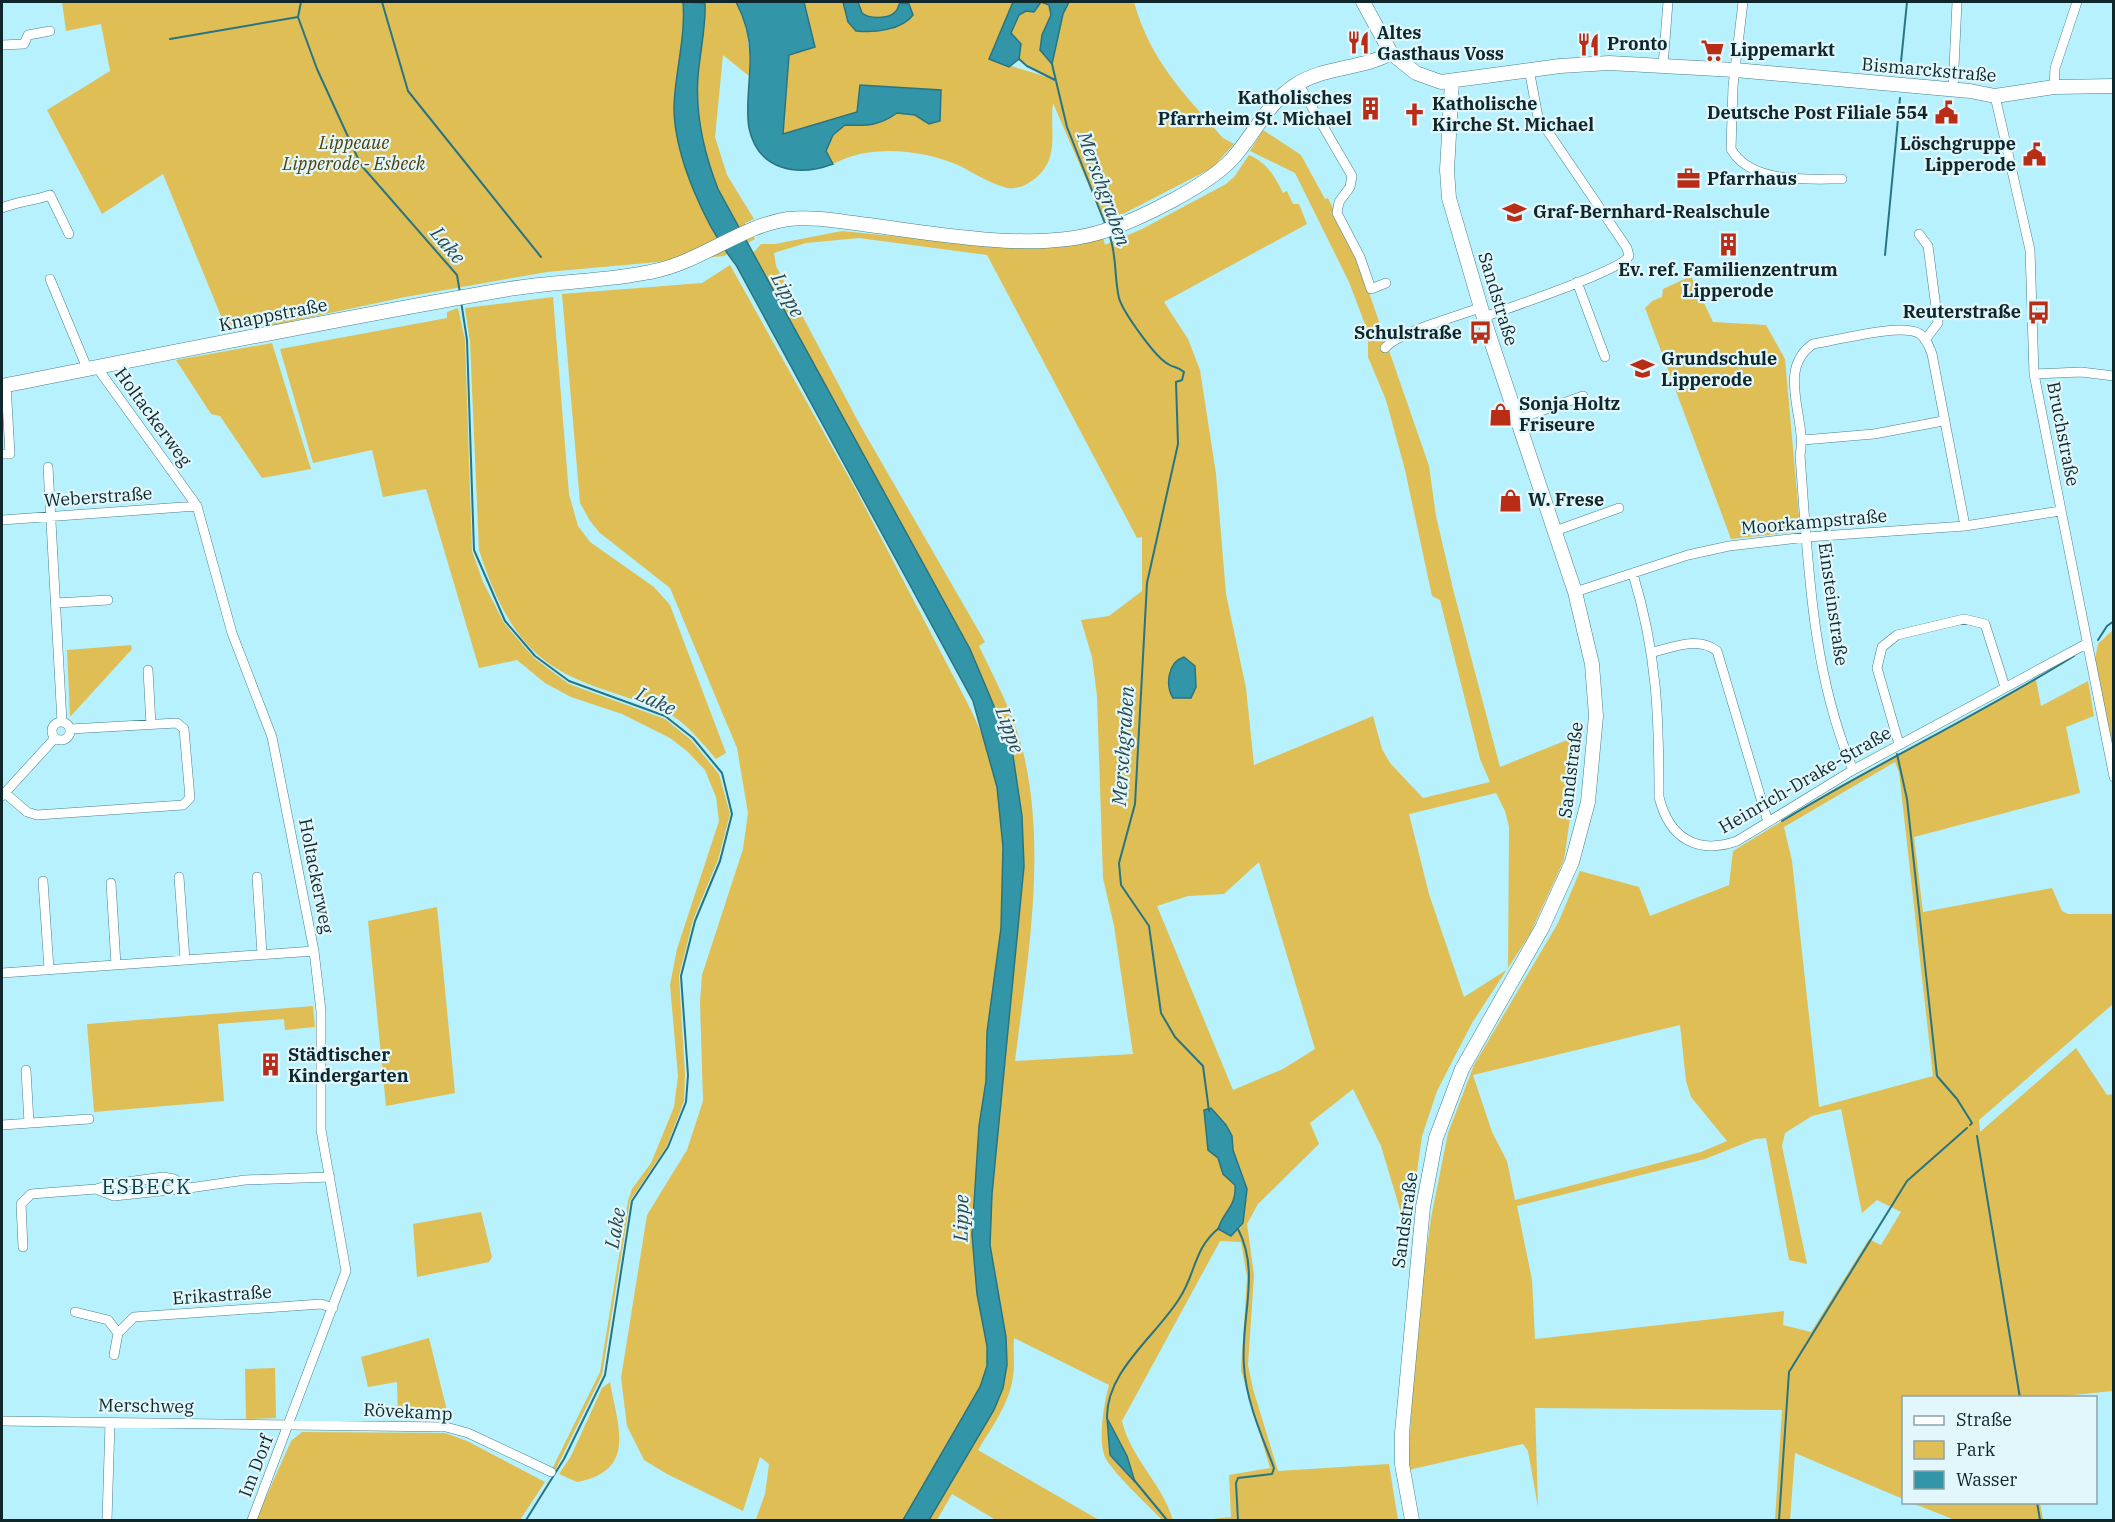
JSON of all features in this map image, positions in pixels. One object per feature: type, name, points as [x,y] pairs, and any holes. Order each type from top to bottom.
[{"type":"main road","points":[[1298,83],[1342,67],[1376,62],[1391,54],[1363,2]]},
{"type":"main road","name":"Bismarckstraße","points":[[1391,54],[1416,73],[1432,80],[1452,81],[1529,69],[1609,63],[1735,70],[1953,89],[1995,96],[2054,87],[2114,86]]},
{"type":"main road","name":"Sandstraße","points":[[1412,1521],[1402,1464],[1402,1434],[1423,1207],[1436,1138],[1462,1069],[1560,891],[1578,844],[1588,802],[1596,716],[1592,664],[1575,592],[1483,312],[1449,198],[1452,81]]},
{"type":"main road","name":"Knappstraße","points":[[4,386],[460,297],[556,281],[643,274],[691,261],[755,229],[777,221],[806,218],[971,238],[1067,239],[1101,232],[1210,178],[1231,160],[1270,107],[1298,83]]},
{"type":"street","points":[[1663,66],[1668,2]]},
{"type":"street","points":[[1743,2],[1730,141],[1735,158],[1755,171],[1808,179],[1842,179]]},
{"type":"street","points":[[1953,89],[1957,2]]},
{"type":"street","points":[[2054,87],[2055,68],[2077,2]]},
{"type":"street","points":[[2,45],[24,44],[28,35],[50,32]]},
{"type":"street","points":[[1385,348],[1390,343],[1422,329],[1577,282],[1626,262],[1629,256],[1627,248],[1538,117],[1529,69]]},
{"type":"street","points":[[1298,83],[1352,176],[1350,187],[1338,206],[1339,217],[1360,257],[1371,289],[1386,283]]},
{"type":"street","name":"Bruchstraße","points":[[1995,96],[2030,250],[2034,374],[2114,777]]},
{"type":"street","points":[[2,208],[18,201],[33,201],[51,195],[69,234]]},
{"type":"street","points":[[1919,234],[1928,246],[1938,323],[1925,340],[1932,354],[1943,421],[1965,526]]},
{"type":"street","points":[[50,279],[93,367]]},
{"type":"street","points":[[1577,282],[1605,357]]},
{"type":"street","name":"Einsteinstraße","points":[[1853,770],[1831,699],[1816,631],[1800,455],[1803,440],[1798,426],[1795,363],[1802,351],[1813,344],[1898,330],[1911,331],[1921,335],[1925,340]]},
{"type":"street","name":"Holtackerweg","points":[[93,367],[101,373],[197,506],[232,633],[272,736],[314,951],[321,1011],[321,1130],[346,1271],[290,1424]]},
{"type":"street","points":[[2034,374],[2081,372],[2114,376]]},
{"type":"street","name":"Knappstraße","points":[[3,454],[10,454],[4,386]]},
{"type":"street","points":[[1518,419],[1584,396]]},
{"type":"street","points":[[1803,440],[1874,434],[1943,421]]},
{"type":"street","points":[[48,467],[62,722],[70,729],[177,723],[184,729],[190,798],[183,805],[37,815],[27,812],[3,795],[55,738]]},
{"type":"street","name":"Weberstraße","points":[[2,520],[197,506]]},
{"type":"street","points":[[1556,531],[1619,508]]},
{"type":"street","name":"Moorkampstraße","points":[[1575,592],[1688,555],[1719,548],[1807,537],[1965,526],[2060,511]]},
{"type":"street","name":"Heinrich-Drake-Straße","points":[[1633,574],[1653,652],[1657,688],[1659,797],[1663,813],[1671,827],[1691,842],[1719,847],[1737,841],[1899,744],[2086,644]]},
{"type":"street","points":[[56,603],[108,600]]},
{"type":"street","points":[[1899,744],[1877,668],[1882,647],[1897,635],[1964,619],[1985,624],[2005,687]]},
{"type":"street","points":[[1653,652],[1696,642],[1710,645],[1717,651],[1768,822]]},
{"type":"street","points":[[148,670],[151,725]]},
{"type":"street","points":[[55,738],[53,728],[62,722]]},
{"type":"street","points":[[55,738],[65,739],[70,729]]},
{"type":"street","points":[[179,877],[185,960]]},
{"type":"street","points":[[257,877],[262,954]]},
{"type":"street","points":[[43,881],[49,969]]},
{"type":"street","points":[[111,883],[116,965]]},
{"type":"street","points":[[2,972],[314,951]]},
{"type":"street","points":[[26,1070],[29,1123]]},
{"type":"street","points":[[2,1125],[89,1119]]},
{"type":"street","points":[[23,1247],[21,1204],[31,1194],[96,1189],[113,1184],[163,1177],[174,1179],[189,1188]]},
{"type":"street","points":[[96,1189],[114,1196],[245,1180],[330,1177]]},
{"type":"street","name":"Erikastraße","points":[[118,1333],[134,1317],[321,1304],[333,1308]]},
{"type":"street","points":[[75,1312],[108,1320],[118,1333],[114,1355]]},
{"type":"street","name":"Merschweg","points":[[2,1421],[290,1424]]},
{"type":"street","points":[[107,1521],[110,1423]]},
{"type":"street","name":"Rövekamp","points":[[290,1424],[446,1427],[468,1433],[551,1472]]},
{"type":"street","name":"Im Dorf","points":[[252,1521],[290,1424]]},
{"type":"green space","name":"Lippeaue Lipperode - Esbeck","points":[[62,2],[736,2],[747,38],[749,76],[723,55],[715,137],[727,175],[754,219],[745,223],[755,239],[724,256],[547,272],[405,297],[264,327],[262,324],[227,331],[163,174],[102,214],[47,110],[110,71],[101,24],[66,31]]},
{"type":"green space","points":[[804,2],[843,2],[848,22],[906,23],[898,6],[896,12],[875,18],[862,13],[858,2],[1013,2],[989,59],[1047,77],[1019,59],[1021,44],[1011,33],[1019,15],[1040,2],[1049,5],[1051,15],[1042,35],[1052,63],[1063,14],[1069,2],[1134,2],[1149,42],[1170,75],[1223,138],[1234,144],[1212,168],[1119,216],[1104,221],[1053,103],[1052,143],[1049,159],[1039,175],[1019,187],[1001,186],[958,165],[911,152],[862,153],[833,164],[826,151],[833,135],[845,125],[872,124],[896,113],[915,115],[929,124],[941,90],[782,134],[789,55],[815,47]]},
{"type":"green space","points":[[1263,130],[1301,155],[1325,199],[1328,198],[1357,258],[1429,466],[1436,516],[1453,589],[1500,767],[1582,734],[1564,860],[1530,934],[1508,968],[1509,827],[1505,811],[1496,793],[1409,814],[1429,894],[1464,997],[1507,970],[1472,1023],[1437,1091],[1422,1136],[1408,1236],[1381,1146],[1353,1089],[1310,1123],[1319,1144],[1258,1204],[1247,1224],[1254,1275],[1248,1365],[1278,1471],[1389,1464],[1398,1520],[1203,1520],[1231,1517],[1229,1475],[1270,1468],[1241,1370],[1247,1277],[1241,1242],[1220,1241],[1122,1421],[1132,1447],[1162,1494],[1173,1520],[1162,1520],[1124,1482],[1106,1459],[1103,1452],[1102,1433],[1103,1412],[1109,1385],[1014,1338],[1014,1372],[1008,1397],[978,1450],[1099,1520],[996,1520],[952,1494],[937,1520],[929,1520],[994,1410],[1003,1388],[1007,1365],[1006,1337],[990,1245],[992,1194],[1024,866],[1022,816],[1012,749],[970,649],[753,253],[761,244],[775,244],[842,231],[971,244],[1103,237],[1105,245],[1142,229],[1226,184],[1234,177],[1249,155],[1261,162],[1273,175],[1283,193],[1287,191],[1293,204],[1299,204],[1307,224],[1164,302],[1188,339],[1200,370],[1216,474],[1226,594],[1246,688],[1254,765],[1373,716],[1382,749],[1390,763],[1423,798],[1490,782],[1480,759],[1440,600],[1432,596],[1405,470],[1386,400],[1368,357],[1368,332],[1349,282],[1295,173],[1250,151]],"holes":[[[859,238],[987,255],[1137,538],[1142,537],[1142,591],[1109,616],[1081,620],[1092,657],[1097,696],[1103,878],[1114,926],[1133,1054],[1015,1061],[1029,949],[1034,872],[1031,797],[1025,760],[1017,730],[979,646],[985,642],[860,425],[776,266],[774,253],[806,243]],[[1259,862],[1315,1049],[1283,1069],[1233,1090],[1157,906],[1188,896],[1224,894]],[[1211,1108],[1226,1125],[1232,1136],[1233,1150],[1247,1189],[1243,1223],[1239,1230],[1218,1225],[1232,1207],[1235,1185],[1223,1174],[1218,1158],[1208,1150],[1204,1110]]]},
{"type":"green space","points":[[730,265],[856,490],[971,710],[987,745],[997,787],[1003,847],[1001,928],[987,1032],[986,1081],[979,1126],[972,1235],[977,1294],[987,1346],[987,1366],[980,1387],[903,1520],[756,1519],[765,1494],[769,1464],[760,1457],[743,1511],[667,1474],[644,1460],[627,1426],[621,1378],[647,1215],[687,1150],[703,1101],[700,1002],[702,975],[743,849],[748,813],[737,748],[670,588],[600,533],[580,503],[562,294],[702,283]]},
{"type":"green space","points":[[1691,276],[1713,322],[1766,325],[1785,359],[1800,527],[1795,532],[1731,539],[1645,308],[1652,301],[1662,297],[1663,289]]},
{"type":"green space","points":[[553,297],[569,494],[578,526],[590,542],[654,587],[670,605],[726,753],[716,759],[693,733],[673,716],[650,705],[566,674],[537,654],[517,632],[501,606],[479,550],[470,342],[465,308]]},
{"type":"green space","points":[[458,308],[465,340],[472,551],[483,582],[504,623],[534,658],[569,684],[665,719],[691,740],[719,774],[730,814],[718,860],[693,920],[679,976],[685,1075],[684,1101],[667,1146],[630,1201],[602,1375],[555,1471],[552,1469],[600,1372],[628,1201],[632,1189],[651,1163],[674,1107],[678,1076],[670,985],[677,949],[719,821],[716,797],[705,770],[687,751],[670,738],[622,714],[571,697],[545,683],[517,660],[479,668],[426,489],[383,497],[372,450],[313,463],[280,349],[447,318],[447,312]]},
{"type":"green space","points":[[272,343],[311,469],[262,478],[220,416],[211,414],[176,360]]},
{"type":"green space","points":[[2113,630],[2113,756],[2095,659],[2098,644]]},
{"type":"green space","points":[[131,645],[132,649],[70,717],[67,650]]},
{"type":"green space","points":[[2036,680],[2041,706],[2088,681],[2094,716],[2066,727],[2080,793],[1914,837],[1923,912],[2052,888],[2062,911],[2068,914],[2113,914],[2113,1004],[1979,1120],[1980,1132],[2076,1048],[2107,1095],[2113,1094],[2113,1391],[2064,1396],[1902,1396],[1902,1499],[1795,1453],[1790,1520],[1775,1520],[1782,1410],[1535,1408],[1538,1507],[1528,1451],[1523,1444],[1408,1470],[1416,1330],[1431,1218],[1448,1133],[1474,1065],[1558,923],[1580,871],[1639,887],[1650,916],[1729,885],[1733,851],[1836,788]],"holes":[[[1895,762],[1899,772],[1933,1076],[1819,1107],[1792,861],[1784,827]],[[1680,1025],[1686,1081],[1691,1097],[1727,1141],[1701,1152],[1515,1200],[1507,1161],[1492,1132],[1473,1075]],[[1841,1109],[1862,1213],[1877,1200],[1901,1212],[1881,1245],[1869,1239],[1811,1332],[1783,1325],[1784,1311],[1535,1339],[1532,1280],[1517,1206],[1705,1159],[1755,1139],[1766,1138],[1789,1260],[1807,1264],[1782,1146],[1785,1133],[1812,1116]]]},
{"type":"green space","points":[[437,907],[455,1093],[386,1106],[368,921]]},
{"type":"green space","points":[[313,1006],[315,1027],[285,1030],[284,1019],[218,1024],[224,1101],[94,1112],[87,1024]]},
{"type":"green space","points":[[481,1212],[492,1257],[489,1262],[417,1277],[413,1224]]},
{"type":"green space","points":[[429,1338],[449,1419],[398,1418],[397,1382],[368,1387],[361,1357]]},
{"type":"green space","points":[[275,1368],[276,1418],[246,1419],[245,1369]]},
{"type":"green space","points":[[610,1382],[619,1431],[616,1457],[609,1468],[596,1476],[577,1482],[559,1474],[571,1456],[602,1388]]},
{"type":"green space","points":[[302,1432],[445,1433],[467,1441],[545,1482],[520,1520],[256,1520],[291,1441]]},
{"type":"green space","points":[[1915,1504],[2040,1504],[2043,1519],[2113,1520],[1955,1520]]},
{"type":"water","points":[[683,2],[705,3],[697,91],[699,119],[705,148],[718,189],[970,649],[1012,749],[1022,816],[1024,866],[992,1194],[990,1245],[1006,1337],[1007,1365],[1003,1388],[994,1410],[929,1520],[903,1520],[980,1387],[987,1366],[987,1346],[977,1294],[972,1235],[979,1126],[986,1081],[987,1032],[1001,928],[1003,847],[997,787],[973,701],[736,265],[703,211],[694,190],[679,147],[675,127],[674,107],[683,28]]},
{"type":"water","points":[[736,2],[804,2],[815,47],[789,55],[783,134],[857,112],[860,85],[941,90],[940,121],[929,124],[915,115],[897,113],[872,124],[845,125],[833,135],[826,151],[833,164],[820,168],[793,170],[770,162],[761,154],[749,128],[750,48],[746,27]]},
{"type":"water","points":[[843,2],[858,2],[862,13],[879,17],[892,14],[900,3],[909,4],[913,15],[895,27],[856,31],[848,22]]},
{"type":"water","points":[[1013,2],[1041,2],[1034,12],[1026,11],[1019,15],[1011,33],[1021,44],[1019,59],[1009,67],[989,59]]},
{"type":"water","points":[[1041,2],[1069,2],[1063,14],[1052,64],[1040,50],[1042,35],[1051,15],[1049,5]]},
{"type":"water","points":[[1184,657],[1195,666],[1196,687],[1191,698],[1173,698],[1169,687],[1171,669]]},
{"type":"water","points":[[1211,1108],[1226,1125],[1232,1136],[1233,1150],[1247,1189],[1243,1223],[1231,1236],[1218,1229],[1232,1204],[1235,1185],[1223,1174],[1218,1158],[1208,1150],[1204,1110]]},
{"type":"water","points":[[1107,1418],[1127,1456],[1135,1482],[1110,1455]]},
{"type":"waterway","name":"Lake","points":[[301,2],[298,17],[317,69],[361,165],[457,275],[460,293]]},
{"type":"waterway","points":[[382,2],[408,91],[541,257]]},
{"type":"waterway","points":[[1900,72],[1907,2]]},
{"type":"waterway","points":[[170,39],[298,17]]},
{"type":"waterway","points":[[1019,59],[1027,66],[1055,80]]},
{"type":"waterway","name":"Merschgraben","points":[[1052,64],[1067,127],[1106,226]]},
{"type":"waterway","points":[[1885,255],[1900,98]]},
{"type":"waterway","name":"Merschgraben","points":[[1109,234],[1113,249],[1117,290],[1122,305],[1155,353],[1168,364],[1184,372],[1182,380],[1176,382],[1178,444],[1147,583],[1135,804],[1119,863],[1121,885],[1149,926],[1161,1013],[1175,1037],[1203,1066],[1209,1111]]},
{"type":"waterway","name":"Lake","points":[[461,301],[467,340],[474,550],[505,621],[535,656],[569,681],[665,716],[693,738],[722,773],[732,814],[720,861],[695,921],[681,976],[688,1075],[686,1102],[668,1147],[632,1201],[605,1375],[564,1459],[526,1520]]},
{"type":"waterway","points":[[2098,640],[2107,626],[2114,621]]},
{"type":"waterway","points":[[1782,821],[1854,779],[2002,699],[2074,656]]},
{"type":"waterway","points":[[1897,754],[1907,799],[1937,1076],[1957,1099],[1972,1123],[1970,1125]]},
{"type":"waterway","points":[[1779,1520],[1789,1372],[1907,1181],[1967,1128]]},
{"type":"waterway","points":[[1977,1136],[2020,1396]]},
{"type":"waterway","name":"Merschgraben","points":[[1107,1418],[1109,1401],[1123,1369],[1179,1299],[1204,1244],[1219,1228]]},
{"type":"waterway","points":[[1238,1229],[1245,1246],[1249,1279],[1244,1348],[1245,1379],[1255,1418],[1274,1468],[1272,1474],[1238,1478],[1236,1483],[1238,1520]]},
{"type":"waterway","name":"Merschgraben","points":[[1134,1480],[1167,1520]]},
{"type":"waterway","points":[[2037,1504],[2040,1520]]},
{"type":"place","name":"Altes Gasthaus Voss","points":[[1359,43]]},
{"type":"place","name":"Pronto","points":[[1589,44]]},
{"type":"place","name":"Lippemarkt","points":[[1712,50]]},
{"type":"place","name":"Katholisches Pfarrheim St. Michael","points":[[1370,108]]},
{"type":"place","name":"Deutsche Post Filiale 554","points":[[1946,113]]},
{"type":"place","name":"Katholische Kirche St. Michael","points":[[1414,114]]},
{"type":"place","name":"Löschgruppe Lipperode","points":[[2034,154]]},
{"type":"place","name":"Pfarrhaus","points":[[1689,179]]},
{"type":"place","name":"Graf-Bernhard-Realschule","points":[[1515,212]]},
{"type":"place","name":"Ev. ref. Familienzentrum Lipperode","points":[[1728,244]]},
{"type":"place","name":"Reuterstraße","points":[[2039,312]]},
{"type":"place","name":"Schulstraße","points":[[1480,333]]},
{"type":"place","name":"Grundschule Lipperode","points":[[1643,369]]},
{"type":"place","name":"Sonja Holtz Friseure","points":[[1501,414]]},
{"type":"place","name":"W. Frese","points":[[1510,500]]},
{"type":"place","name":"Städtischer Kindergarten","points":[[270,1065]]},
{"type":"district","name":"ESBECK","points":[[147,1187]]},
{"type":"water label","name":"Lippe","points":[[788,295]]},
{"type":"water label","name":"Lippe","points":[[1010,730]]},
{"type":"water label","name":"Lippe","points":[[961,1218]]}]
